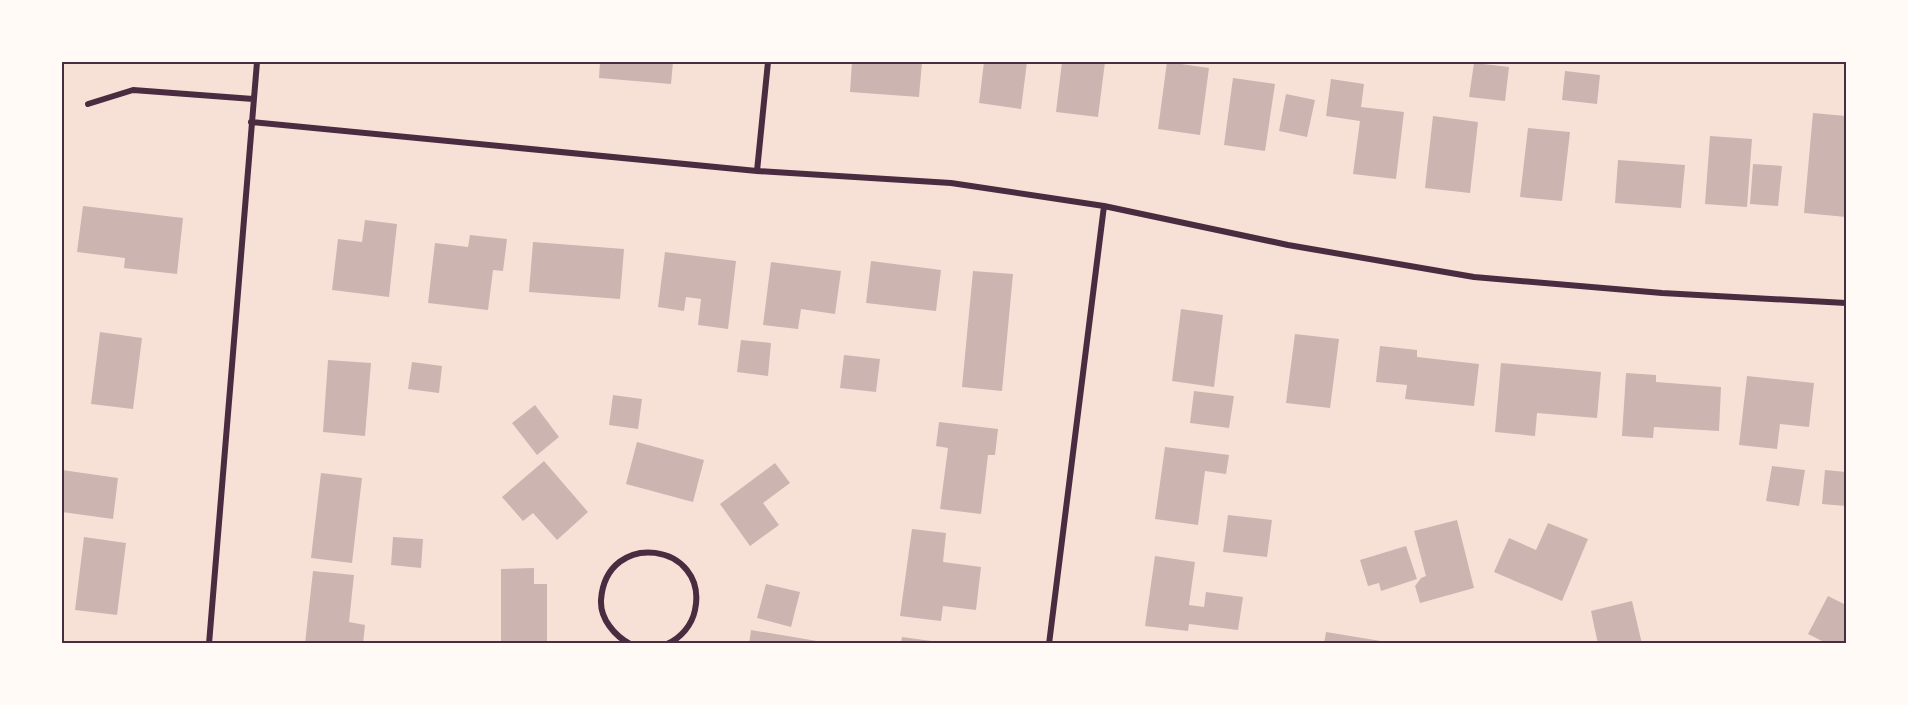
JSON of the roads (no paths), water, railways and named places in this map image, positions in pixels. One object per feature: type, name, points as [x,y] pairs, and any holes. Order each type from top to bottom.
[{"type":"street","points":[[209,644],[257,62]]},
{"type":"street","points":[[757,171],[768,62]]},
{"type":"street","points":[[88,104],[134,90],[253,99]]},
{"type":"street","points":[[251,122],[757,171],[951,183],[1104,206],[1288,245],[1474,278],[1662,293],[1846,303]]},
{"type":"street","points":[[1049,644],[1104,206]]},
{"type":"street","points":[[630,644],[615,634],[606,620],[601,605],[602,588],[609,573],[620,561],[634,553],[650,551],[665,554],[678,561],[689,572],[696,586],[697,602],[694,617],[686,630],[667,644]]}]
